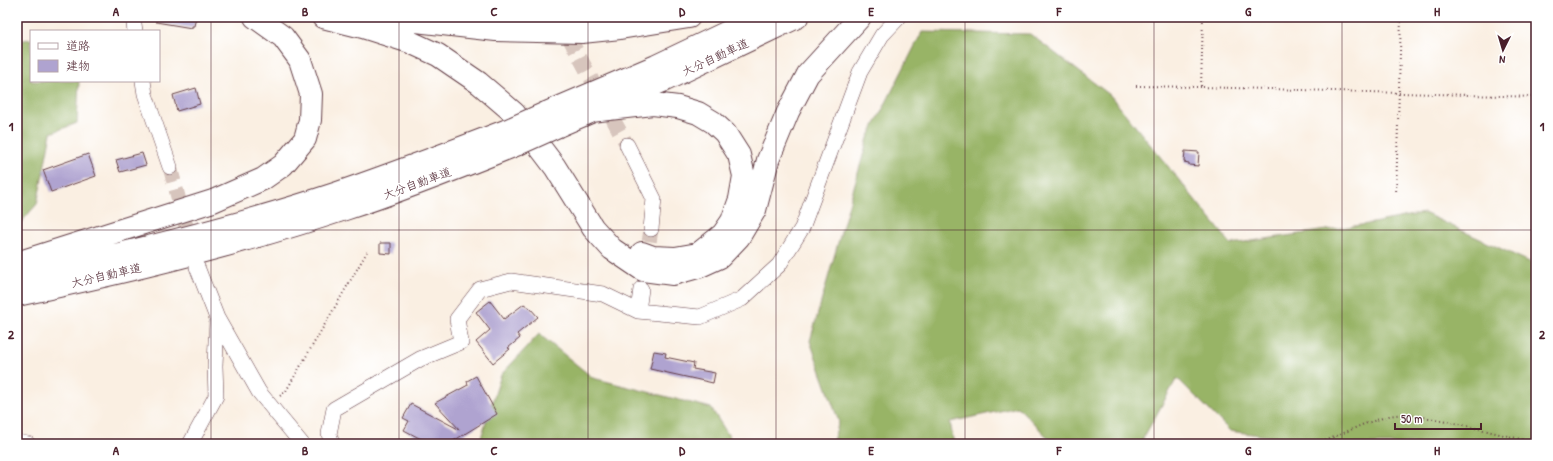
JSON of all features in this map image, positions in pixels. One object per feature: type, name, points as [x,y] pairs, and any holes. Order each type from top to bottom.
[{"type":"highway","points":[[17,263],[212,201],[263,179],[283,165],[305,140],[310,120],[311,94],[300,60],[283,37],[255,17]]},
{"type":"highway","points":[[323,17],[363,27],[410,42],[438,55],[479,83],[514,113],[556,167],[593,228],[612,249],[643,270],[673,274],[698,267],[720,257],[740,237],[755,210],[768,160],[785,119],[808,74],[860,17]]},
{"type":"highway","points":[[373,17],[406,28],[437,43],[486,75],[509,94],[521,108],[578,187],[592,211],[616,237],[633,250],[653,257],[683,257],[698,254],[723,234],[732,221],[740,199],[744,176],[739,155],[725,133],[698,113],[678,106],[654,104],[590,112]]},
{"type":"highway","points":[[380,17],[496,30],[582,32],[620,28],[689,17]]},
{"type":"highway","name":"大分自動車道","points":[[17,295],[89,280],[178,258],[274,231],[352,207],[434,177],[513,137],[552,120],[656,66],[759,17]]},
{"type":"highway","name":"大分自動車道","points":[[552,120],[590,112],[663,81],[797,17]]},
{"type":"highway","name":"大分自動車道","points":[[17,277],[165,244],[338,193],[513,137]]},
{"type":"street","points":[[133,17],[135,30]]},
{"type":"street","points":[[332,444],[329,434],[334,409],[420,359],[461,342],[457,319],[480,288],[511,280],[603,294],[638,311],[700,317],[742,299],[779,265],[802,228],[860,72],[882,35],[899,17]]},
{"type":"street","points":[[143,82],[145,94],[170,167]]},
{"type":"street","points":[[626,145],[654,199],[651,229]]},
{"type":"street","points":[[197,267],[217,318],[259,392],[302,444]]},
{"type":"street","points":[[638,311],[642,289]]},
{"type":"street","points":[[190,444],[216,396],[215,366],[217,318]]},
{"type":"street","points":[[17,442],[28,444]]},
{"type":"path","points":[[1201,87],[1203,17]]},
{"type":"path","points":[[1396,195],[1401,17]]},
{"type":"path","points":[[1136,86],[1536,97]]},
{"type":"path","points":[[270,406],[286,390],[367,252]]},
{"type":"path","points":[[1318,444],[1364,424],[1389,416],[1403,414],[1447,420],[1536,443]]},
{"type":"green space","points":[[437,17],[626,17],[587,24]]},
{"type":"green space","points":[[922,32],[1030,34],[1110,95],[1231,244],[1368,224],[1424,213],[1536,265],[1536,444],[1282,444],[1281,438],[1230,431],[1177,378],[1140,444],[1054,444],[1018,407],[950,422],[954,444],[832,444],[839,422],[810,341],[868,138]]},
{"type":"green space","points":[[30,39],[30,82],[79,82],[77,123],[51,133],[37,204],[17,227],[17,41]]},
{"type":"green space","points":[[539,334],[593,378],[711,408],[734,444],[479,444],[501,375]]},
{"type":"building","points":[[156,17],[196,17],[192,28],[156,22]]},
{"type":"building","points":[[196,88],[200,104],[177,111],[173,95]]},
{"type":"building","points":[[1185,151],[1199,152],[1198,166],[1189,165],[1189,163],[1184,162]]},
{"type":"building","points":[[142,153],[146,165],[120,172],[116,160]]},
{"type":"building","points":[[88,154],[96,176],[51,192],[43,170]]},
{"type":"building","points":[[380,243],[391,243],[391,254],[380,253]]},
{"type":"building","points":[[490,301],[504,319],[524,304],[538,317],[517,334],[520,338],[508,348],[510,349],[493,363],[476,342],[490,330],[476,312]]},
{"type":"building","points":[[654,351],[666,353],[665,357],[694,363],[693,369],[715,373],[713,383],[650,369]]},
{"type":"building","points":[[476,376],[497,414],[450,443],[421,439],[404,430],[409,421],[403,418],[411,404],[460,430],[435,403],[468,385],[467,381]]},
{"type":"tunnel","points":[[558,17],[627,145]]},
{"type":"tunnel","points":[[170,167],[191,245]]},
{"type":"tunnel","points":[[646,264],[651,229]]}]
